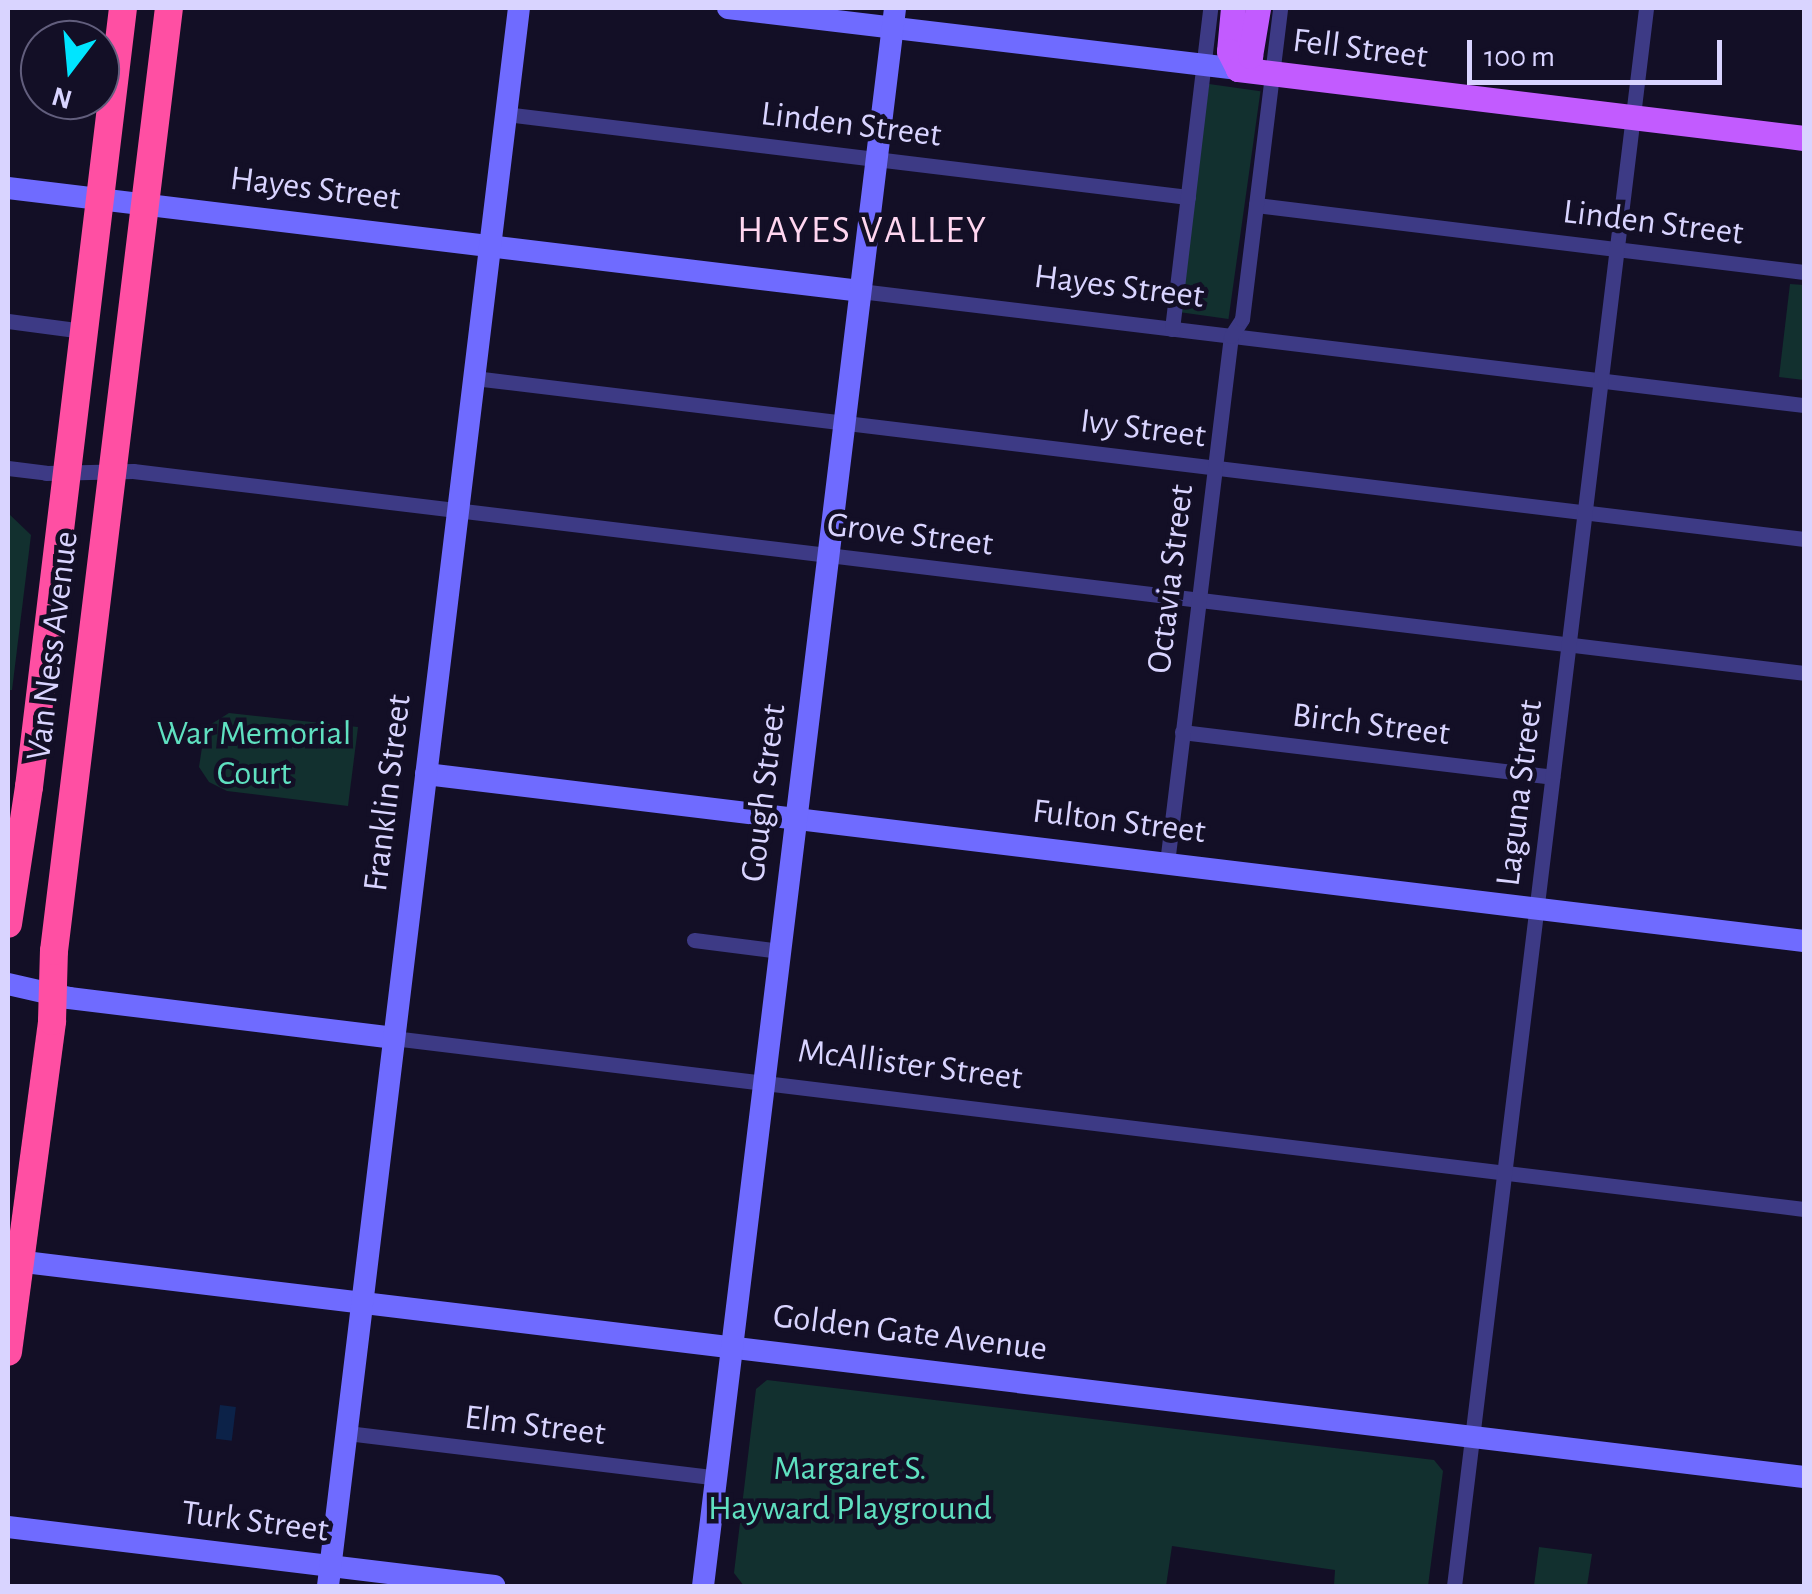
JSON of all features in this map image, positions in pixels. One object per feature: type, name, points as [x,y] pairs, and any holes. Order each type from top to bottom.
[{"type":"highway","name":"Van Ness Avenue","points":[[8,924],[123,8]]},
{"type":"highway","name":"Van Ness Avenue","points":[[8,1352],[13,1260],[54,994],[54,951],[168,8]]},
{"type":"main road","name":"Franklin Street","points":[[329,1577],[520,8]]},
{"type":"main road","name":"Fell Street","points":[[728,8],[894,18],[1203,65],[1804,138]]},
{"type":"main road","points":[[1233,8],[1228,51],[1238,69],[1250,56],[1258,8]]},
{"type":"main road","name":"Gough Street","points":[[703,1586],[894,18]]},
{"type":"main road","name":"Hayes Street","points":[[8,188],[860,291]]},
{"type":"main road","name":"Fulton Street","points":[[426,774],[1804,941]]},
{"type":"main road","name":"McAllister Street","points":[[8,984],[54,994],[394,1038]]},
{"type":"main road","name":"Golden Gate Avenue","points":[[13,1260],[1804,1477]]},
{"type":"main road","name":"Turk Street","points":[[8,1527],[329,1577],[494,1586]]},
{"type":"street","points":[[1172,328],[1210,8]]},
{"type":"street","name":"Octavia Street","points":[[1166,863],[1231,336],[1242,319],[1280,8]]},
{"type":"street","name":"Laguna Street","points":[[1454,1586],[1646,8]]},
{"type":"street","name":"Linden Street","points":[[506,114],[1188,196]]},
{"type":"street","name":"Linden Street","points":[[1256,205],[1804,272]]},
{"type":"street","name":"Hayes Street","points":[[860,291],[1804,405]]},
{"type":"street","points":[[8,321],[84,331]]},
{"type":"street","name":"Ivy Street","points":[[474,378],[1804,539]]},
{"type":"street","name":"Grove Street","points":[[8,468],[112,471],[458,510],[1804,674]]},
{"type":"street","name":"Birch Street","points":[[1182,732],[1552,777]]},
{"type":"street","points":[[694,940],[780,951]]},
{"type":"street","name":"McAllister Street","points":[[394,1038],[1804,1208]]},
{"type":"street","name":"Elm Street","points":[[346,1433],[717,1478]]},
{"type":"green space","points":[[1209,84],[1260,91],[1228,319],[1177,312]]},
{"type":"green space","points":[[1790,284],[1804,285],[1804,380],[1779,377]]},
{"type":"green space","points":[[8,513],[31,535],[12,690],[8,690]]},
{"type":"green space","name":"War Memorial Court","points":[[229,713],[358,727],[348,806],[227,791],[209,782],[199,767],[205,728]]},
{"type":"green space","name":"Margaret S. Hayward Playground","points":[[767,1380],[1434,1460],[1443,1471],[1428,1586],[1334,1586],[1335,1570],[1172,1546],[1166,1586],[744,1586],[734,1573],[756,1389]]},
{"type":"green space","points":[[1539,1547],[1592,1554],[1587,1586],[1534,1586]]},
{"type":"water","points":[[220,1405],[236,1407],[232,1441],[216,1439]]},
{"type":"district","name":"HAYES VALLEY","points":[[863,232]]}]
